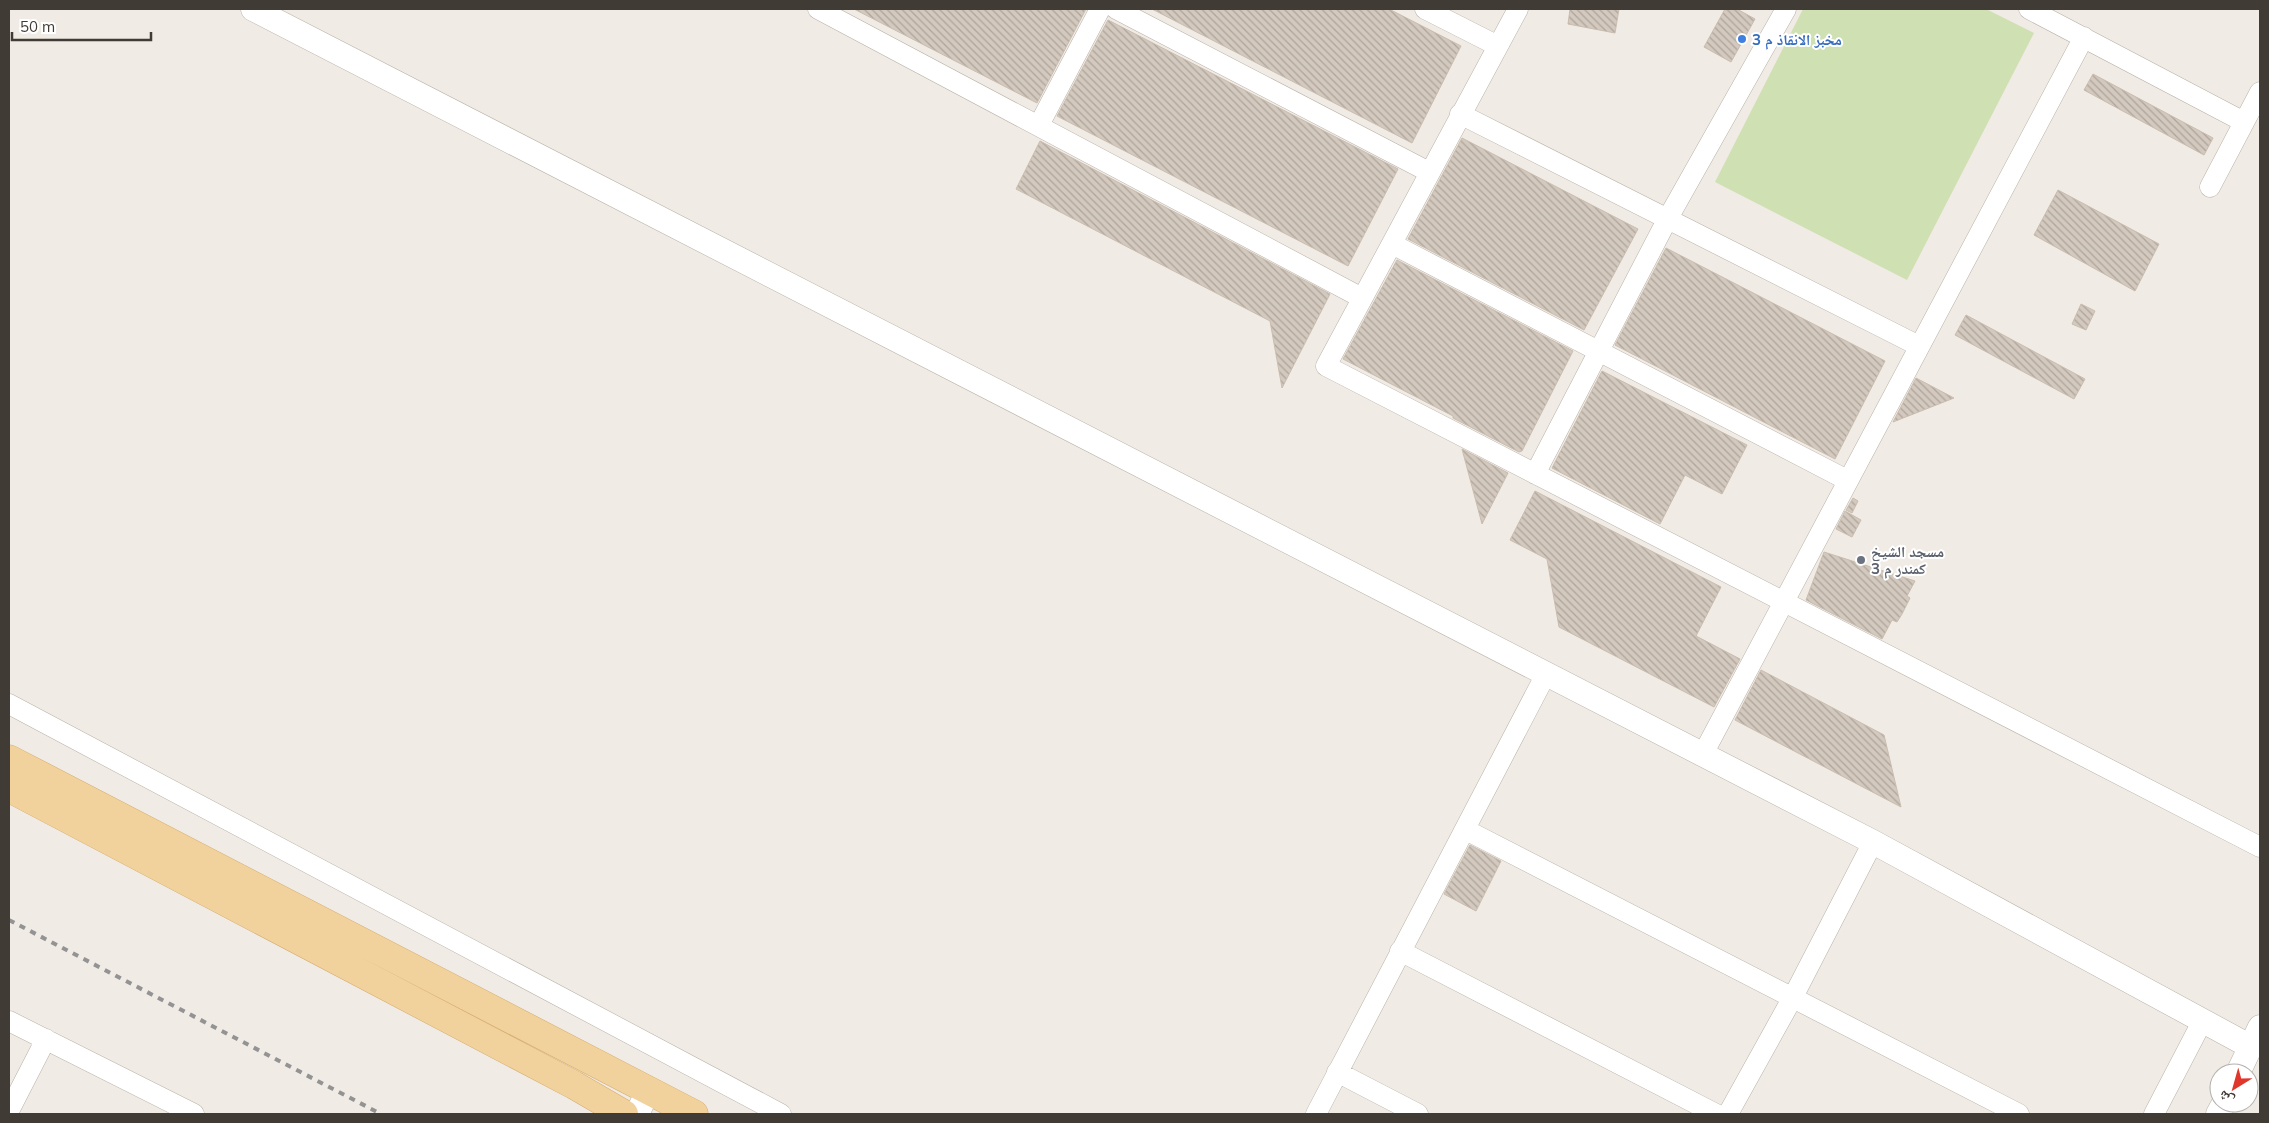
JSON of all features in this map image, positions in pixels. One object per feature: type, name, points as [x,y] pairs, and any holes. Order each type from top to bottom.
[{"type":"main road","points":[[9,759],[642,1103],[678,1111]]},
{"type":"main road","points":[[9,788],[574,1085],[624,1114]]},
{"type":"main road","points":[[574,1085],[609,1114]]},
{"type":"street","points":[[253,9],[1873,842],[2203,1020],[2256,1037],[2243,1063]]},
{"type":"street","points":[[818,9],[1362,298]]},
{"type":"street","points":[[1039,125],[1100,9]]},
{"type":"street","points":[[1116,9],[1429,172]]},
{"type":"street","points":[[1425,9],[1498,46]]},
{"type":"street","points":[[1518,9],[1326,366],[1782,603],[2260,847]]},
{"type":"street","points":[[1535,474],[1668,218],[1786,9]]},
{"type":"street","points":[[2029,9],[2244,122]]},
{"type":"street","points":[[1703,754],[2084,37]]},
{"type":"street","points":[[2210,188],[2260,92]]},
{"type":"street","points":[[1460,114],[1919,346]]},
{"type":"street","points":[[1392,244],[1847,480]]},
{"type":"street","points":[[1316,1114],[1546,674]]},
{"type":"street","points":[[9,704],[781,1114]]},
{"type":"street","points":[[1466,830],[2019,1114]]},
{"type":"street","points":[[1728,1114],[1793,997],[1873,842]]},
{"type":"street","points":[[1400,951],[1716,1114]]},
{"type":"street","points":[[2154,1114],[2203,1020]]},
{"type":"street","points":[[9,1021],[194,1114]]},
{"type":"street","points":[[9,1111],[46,1040]]},
{"type":"street","points":[[1337,1072],[1418,1114]]},
{"type":"green space","points":[[1803,9],[1986,9],[2034,33],[1907,280],[1715,182]]},
{"type":"building","points":[[854,9],[1086,9],[1037,103]]},
{"type":"building","points":[[1152,9],[1389,9],[1461,46],[1412,143]]},
{"type":"building","points":[[1570,9],[1619,9],[1615,33],[1568,24]]},
{"type":"building","points":[[1725,9],[1737,9],[1755,19],[1731,62],[1704,47]]},
{"type":"building","points":[[1108,20],[1398,169],[1348,266],[1057,116]]},
{"type":"building","points":[[2093,74],[2213,138],[2204,155],[2084,90]]},
{"type":"building","points":[[1462,138],[1638,229],[1584,330],[1408,239]]},
{"type":"building","points":[[1040,141],[1330,294],[1282,388],[1270,321],[1016,189]]},
{"type":"building","points":[[2058,190],[2159,244],[2135,291],[2034,235]]},
{"type":"building","points":[[1666,248],[1885,361],[1835,459],[1615,345]]},
{"type":"building","points":[[1397,260],[1573,351],[1522,451],[1519,452],[1343,359]]},
{"type":"building","points":[[2081,304],[2095,311],[2086,330],[2072,324]]},
{"type":"building","points":[[1966,315],[2085,379],[2074,399],[1955,335]]},
{"type":"building","points":[[1602,371],[1747,445],[1722,494],[1685,475],[1660,524],[1552,468]]},
{"type":"building","points":[[1916,378],[1954,398],[1893,422]]},
{"type":"building","points":[[1462,449],[1508,473],[1482,524]]},
{"type":"building","points":[[1535,491],[1721,587],[1696,636],[1740,659],[1714,707],[1559,627],[1547,559],[1510,540]]},
{"type":"building","points":[[1853,498],[1858,501],[1852,513],[1846,510]]},
{"type":"building","points":[[1845,511],[1861,520],[1852,537],[1836,529]]},
{"type":"building","points":[[1824,552],[1915,581],[1907,596],[1910,598],[1902,614],[1897,622],[1892,620],[1882,639],[1806,600]]},
{"type":"building","points":[[1761,670],[1884,735],[1901,807],[1735,720]]},
{"type":"building","points":[[1470,845],[1501,861],[1476,911],[1444,894]]},
{"type":"railway","points":[[9,920],[381,1114]]},
{"type":"place","name":"مخبز الانقاذ م 3","points":[[1742,39]]},
{"type":"place","name":"مسجد الشيخ كمندر م 3","points":[[1861,560]]}]
